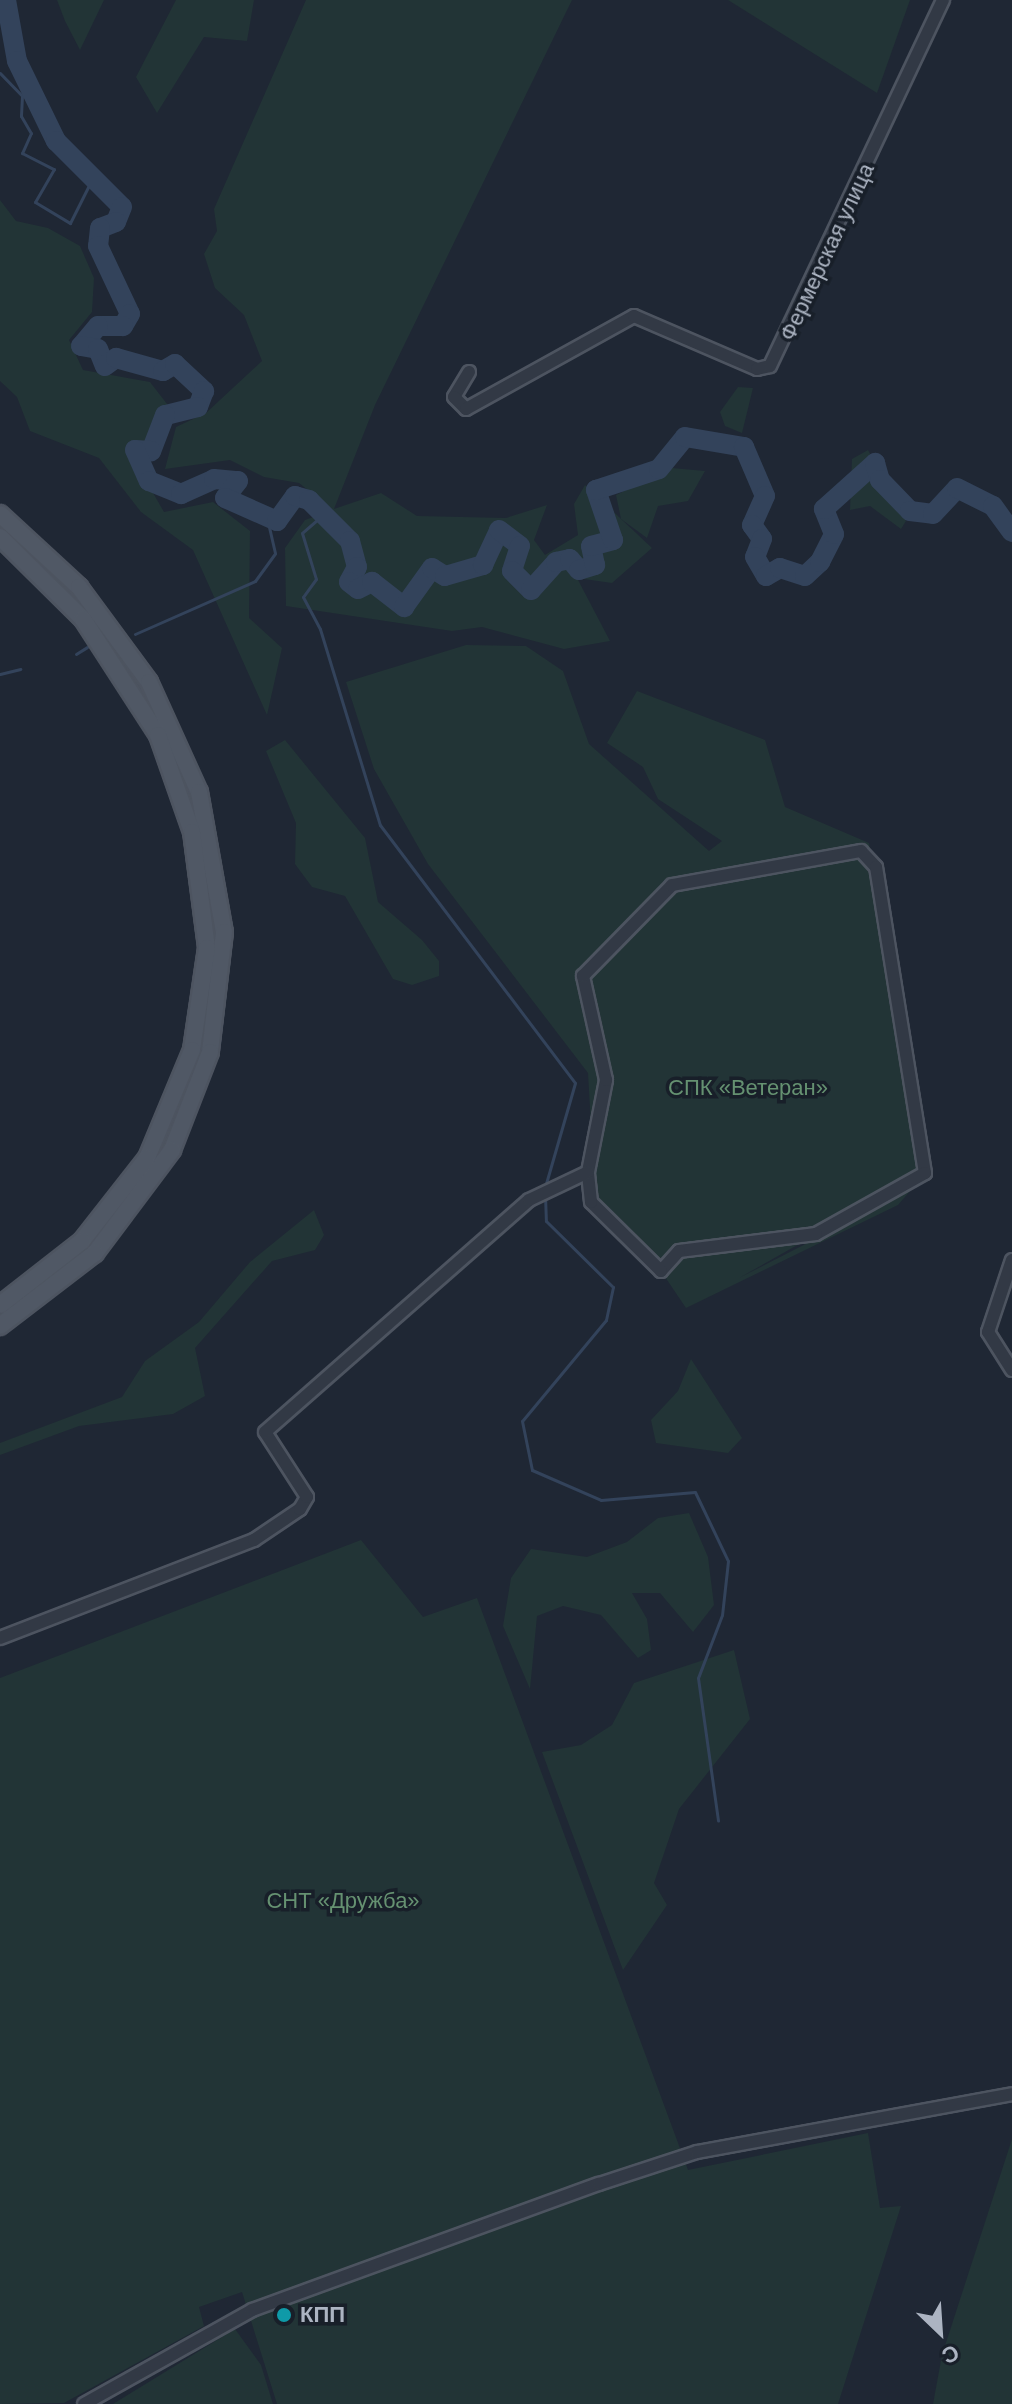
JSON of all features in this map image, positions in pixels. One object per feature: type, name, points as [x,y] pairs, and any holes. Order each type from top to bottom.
[{"type":"main road","points":[[0,514],[23,532],[99,610],[172,725],[211,837],[224,949],[210,1052],[172,1150],[95,1253],[0,1326]]},
{"type":"main road","points":[[0,537],[21,554],[93,632],[158,735],[192,832],[207,948],[192,1050],[147,1158],[82,1241],[0,1305]]},
{"type":"street","name":"Фермерская улица","points":[[469,372],[454,397],[466,409],[634,316],[757,369],[770,366],[943,0]]},
{"type":"street","points":[[869,854],[925,1173],[816,1234],[679,1251],[661,1271],[596,1212],[588,1172],[606,1080],[583,976],[672,885],[869,854]]},
{"type":"street","points":[[0,1638],[241,1546],[300,1509],[307,1497],[265,1432],[529,1200],[588,1172]]},
{"type":"street","points":[[1012,1260],[988,1332],[1012,1370]]},
{"type":"street","points":[[84,2404],[252,2310],[599,2184],[697,2152],[1012,2094]]},
{"type":"green space","points":[[57,0],[104,0],[80,50],[65,21]]},
{"type":"green space","points":[[176,0],[254,0],[247,41],[204,37],[157,113],[136,77]]},
{"type":"green space","points":[[306,0],[572,0],[375,405],[334,509],[381,493],[417,516],[506,518],[547,505],[534,540],[545,555],[578,535],[574,504],[585,485],[652,548],[612,583],[577,578],[610,641],[564,649],[482,627],[452,631],[286,606],[285,548],[305,520],[333,510],[299,483],[264,477],[230,460],[165,469],[176,427],[206,413],[262,361],[244,315],[215,288],[204,254],[217,231],[214,209]]},
{"type":"green space","points":[[728,0],[910,0],[877,93]]},
{"type":"green space","points":[[0,200],[16,221],[48,228],[80,246],[94,278],[92,312],[69,340],[83,370],[150,382],[171,409],[133,458],[164,512],[213,502],[250,531],[249,618],[282,648],[267,715],[193,550],[141,512],[99,458],[30,431],[17,397],[0,381]]},
{"type":"green space","points":[[738,387],[753,388],[742,433],[725,426],[720,412]]},
{"type":"green space","points":[[868,450],[906,521],[901,529],[870,506],[850,510],[852,459]]},
{"type":"green space","points":[[672,468],[705,471],[688,501],[658,506],[647,538],[621,519],[616,495]]},
{"type":"green space","name":"СПК «Ветеран»","points":[[466,645],[526,646],[563,671],[589,744],[709,851],[722,841],[658,799],[643,767],[607,743],[637,691],[765,740],[785,807],[869,843],[925,1173],[739,1278],[911,1190],[898,1205],[686,1308],[661,1271],[596,1212],[588,1073],[428,864],[374,769],[346,682]]},
{"type":"green space","points":[[285,740],[365,838],[378,902],[422,940],[439,961],[439,976],[412,985],[393,979],[345,896],[312,887],[295,864],[296,823],[266,751]]},
{"type":"green space","points":[[314,1210],[324,1235],[315,1250],[272,1261],[195,1348],[205,1396],[173,1414],[79,1426],[0,1455],[0,1443],[122,1397],[145,1361],[199,1322],[250,1262]]},
{"type":"green space","points":[[691,1359],[742,1438],[728,1453],[656,1443],[651,1420],[678,1391]]},
{"type":"green space","points":[[689,1513],[708,1557],[714,1605],[693,1632],[660,1593],[632,1593],[647,1619],[651,1650],[638,1658],[601,1615],[563,1606],[537,1616],[530,1689],[503,1626],[511,1578],[531,1549],[587,1557],[627,1542],[658,1518]]},
{"type":"green space","name":"СНТ «Дружба»","points":[[361,1540],[423,1617],[477,1598],[688,2170],[868,2133],[880,2208],[901,2206],[838,2404],[277,2404],[242,2292],[199,2307],[204,2326],[64,2403],[0,2404],[0,1678]]},
{"type":"green space","points":[[734,1650],[750,1719],[679,1809],[654,1883],[667,1905],[623,1970],[542,1752],[581,1745],[612,1725],[634,1683]]},
{"type":"green space","points":[[1012,2139],[1012,2404],[933,2404],[942,2355]]},
{"type":"green space","points":[[235,2329],[261,2365],[273,2404],[113,2404]]},
{"type":"waterway","points":[[6,0],[17,61],[56,141],[122,207],[116,222],[100,228],[98,246],[130,314],[123,326],[98,326],[81,346],[98,349],[105,366],[116,358],[163,371],[175,364],[204,391],[198,407],[165,415],[151,451],[135,450],[149,481],[181,494],[214,479],[238,481],[225,498],[277,521],[295,496],[309,500],[350,541],[357,567],[349,582],[358,589],[372,582],[404,607],[432,568],[445,576],[483,565],[499,530],[520,546],[512,571],[531,590],[556,562],[570,559],[579,570],[595,565],[591,546],[613,540],[596,490],[659,469],[685,437],[744,447],[765,496],[752,525],[762,539],[755,557],[766,576],[780,568],[805,576],[820,562],[834,534],[824,509],[875,463],[880,480],[910,511],[933,514],[957,488],[993,506],[1012,532]]},
{"type":"waterway","points":[[0,73],[22,96],[21,116],[31,133],[22,153],[54,169],[35,202],[70,223],[91,181]]},
{"type":"waterway","points":[[325,513],[302,533],[316,579],[303,597],[320,629],[380,825],[575,1083],[545,1187]]},
{"type":"waterway","points":[[135,634],[255,581],[275,553],[267,518]]},
{"type":"waterway","points":[[76,654],[87,647]]},
{"type":"waterway","points":[[0,674],[20,669]]},
{"type":"waterway","points":[[545,1195],[546,1221],[613,1287],[606,1320],[522,1421],[532,1470],[601,1500],[695,1492],[728,1561],[722,1615],[698,1678],[718,1821]]},
{"type":"place","name":"КПП","points":[[284,2315]]}]
